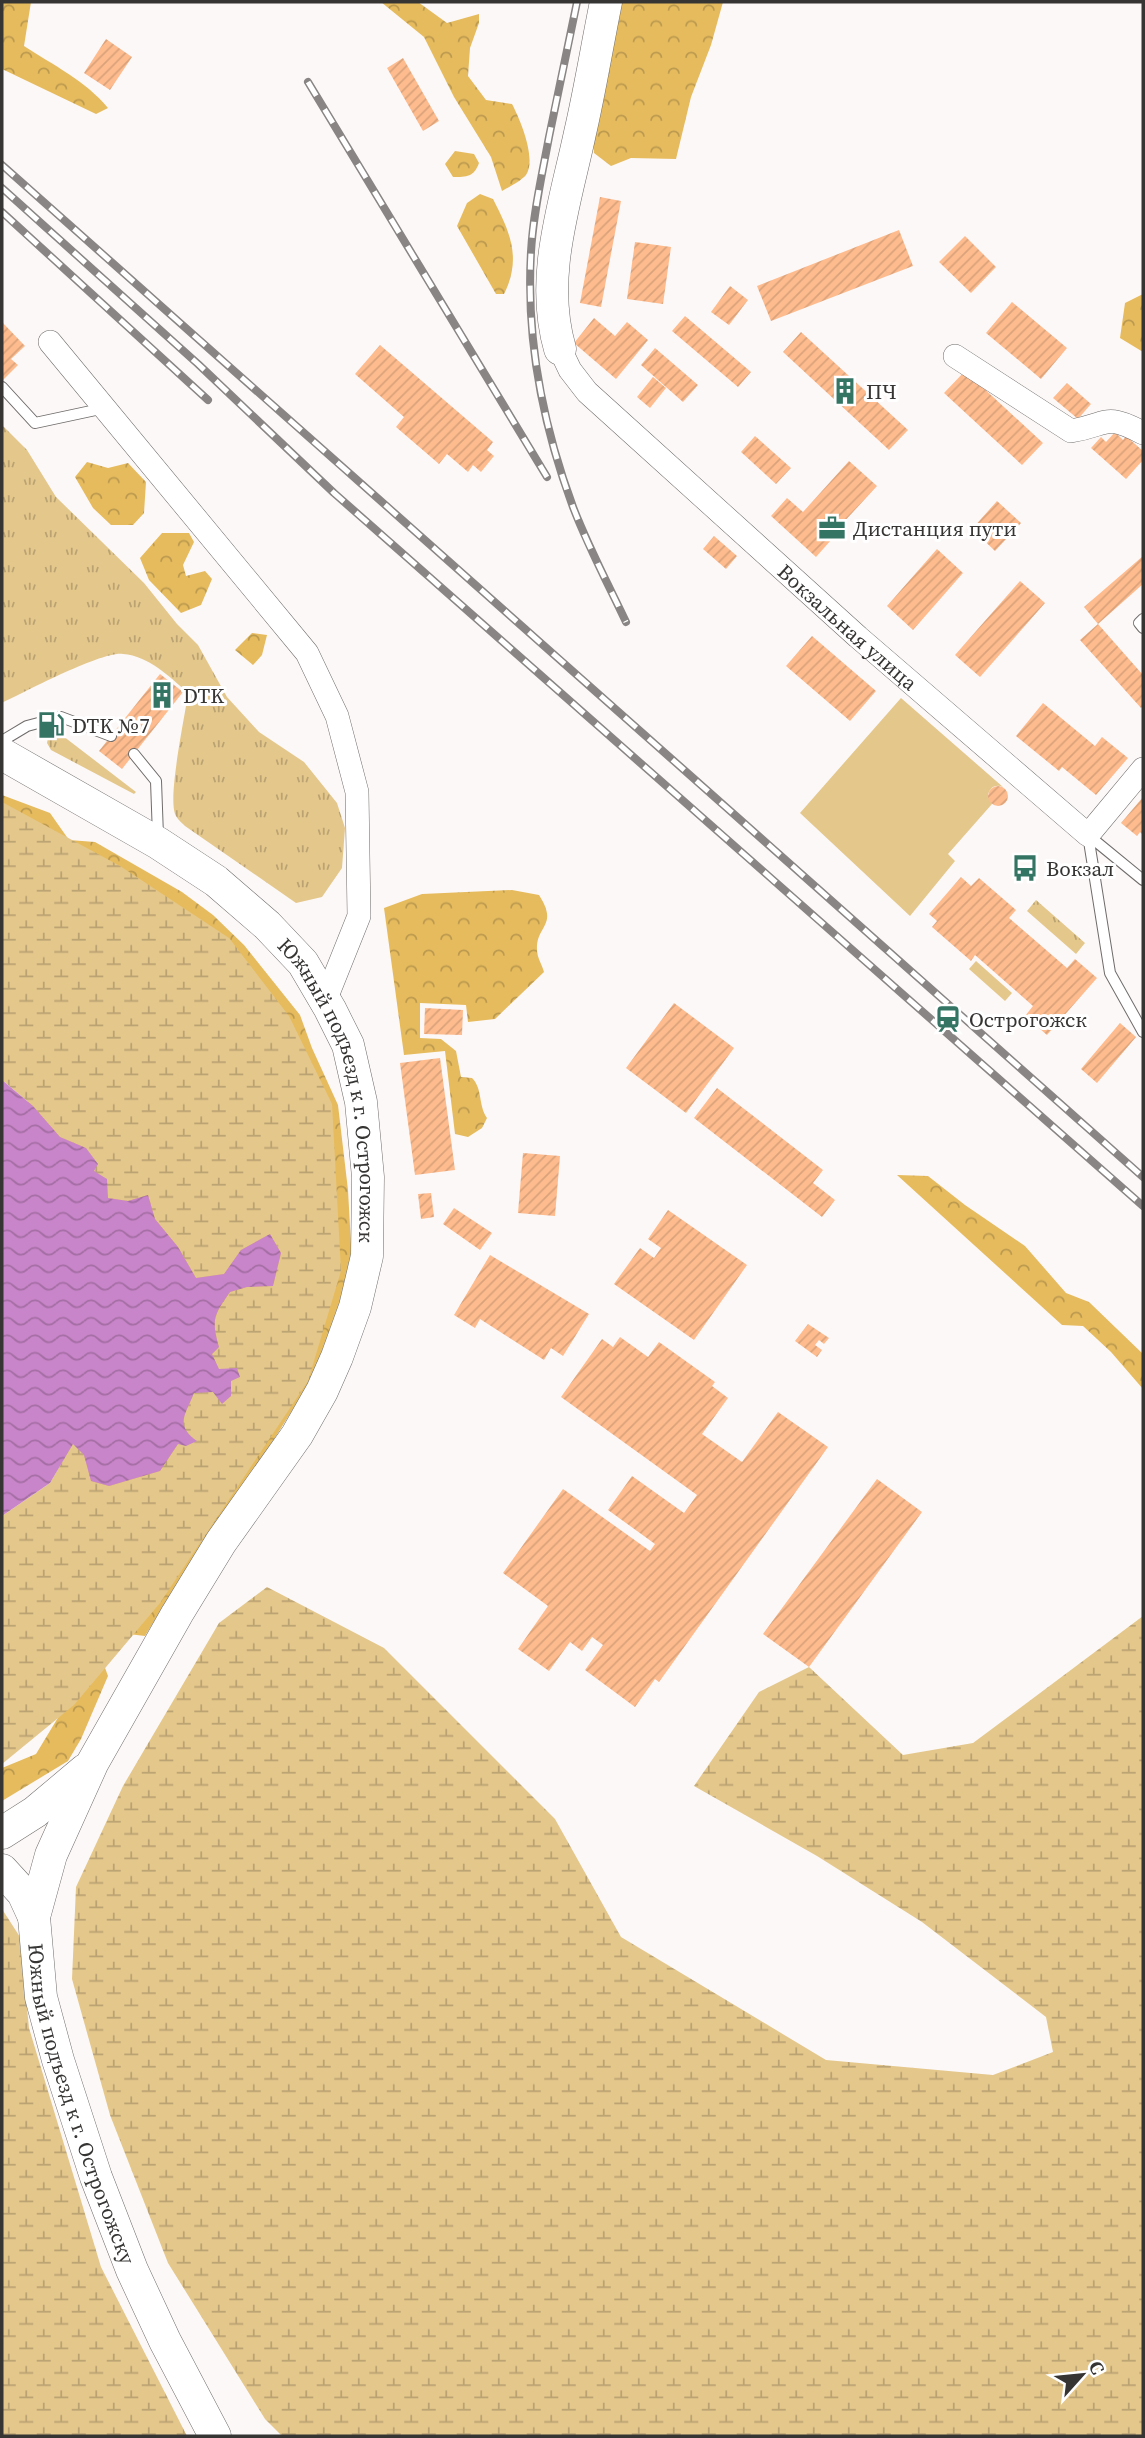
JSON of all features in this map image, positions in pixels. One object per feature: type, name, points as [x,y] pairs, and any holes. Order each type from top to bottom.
[{"type":"main road","points":[[560,349],[553,316],[552,270],[561,210],[580,135],[606,2]]},
{"type":"main road","name":"Южный подъезд к г. Острогожск","points":[[2,754],[158,843],[216,881],[267,925],[303,963],[348,1045],[361,1102],[368,1177],[368,1256],[355,1307],[322,1391],[297,1435],[221,1542],[93,1762]]},
{"type":"main road","points":[[2,1833],[35,1812],[93,1762]]},
{"type":"main road","name":"Южный подъезд к г. Острогожску","points":[[93,1762],[51,1855],[34,1917],[40,1997],[96,2178],[132,2270],[165,2342],[215,2436]]},
{"type":"main road","points":[[2,1870],[23,1893],[34,1917]]},
{"type":"street","points":[[50,342],[307,653],[337,716],[357,792],[359,916],[325,1001]]},
{"type":"street","name":"Вокзальная улица","points":[[560,349],[570,370],[587,392],[858,637],[1088,835]]},
{"type":"street","points":[[955,356],[1071,431],[1103,421],[1119,421],[1143,432]]},
{"type":"street","points":[[1088,835],[1143,769]]},
{"type":"lane","points":[[2,387],[35,423],[105,408]]},
{"type":"lane","points":[[1143,619],[1139,623],[1143,628]]},
{"type":"lane","points":[[2,741],[27,726],[61,717],[111,736]]},
{"type":"lane","points":[[134,754],[156,781],[158,843]]},
{"type":"lane","points":[[1088,835],[1143,880]]},
{"type":"lane","points":[[1088,835],[1110,973],[1143,1032]]},
{"type":"green space","points":[[2,2],[31,2],[24,46],[79,82],[108,108],[96,114],[2,69]]},
{"type":"green space","points":[[381,2],[418,2],[447,23],[479,14],[479,23],[470,48],[468,76],[486,100],[512,104],[529,149],[529,168],[526,175],[502,191],[491,157],[454,97],[424,37]]},
{"type":"green space","points":[[616,2],[723,2],[711,45],[691,97],[676,159],[631,158],[611,166],[594,153],[592,129]]},
{"type":"green space","points":[[455,151],[474,154],[479,163],[472,174],[453,177],[445,164]]},
{"type":"green space","points":[[480,194],[493,199],[512,245],[512,269],[504,294],[496,294],[457,226],[467,203]]},
{"type":"green space","points":[[1143,294],[1143,352],[1120,338],[1125,303]]},
{"type":"green space","points":[[2,425],[27,450],[56,497],[144,583],[198,645],[227,697],[259,732],[304,762],[337,803],[345,828],[342,868],[322,897],[296,903],[177,818],[173,804],[174,790],[188,693],[150,663],[123,654],[98,659],[2,703]]},
{"type":"green space","points":[[87,462],[108,468],[128,463],[146,482],[144,513],[133,525],[111,525],[93,508],[75,477]]},
{"type":"green space","points":[[162,533],[189,533],[194,542],[183,565],[186,576],[205,571],[212,579],[201,605],[181,613],[149,580],[140,558]]},
{"type":"green space","points":[[252,633],[267,635],[262,655],[253,665],[235,650]]},
{"type":"green space","points":[[901,698],[1003,787],[996,786],[990,790],[988,795],[992,804],[948,854],[955,861],[910,916],[800,813]]},
{"type":"green space","points":[[54,732],[136,792],[134,794],[51,750],[47,743]]},
{"type":"green space","points":[[2,795],[50,813],[69,840],[95,842],[182,892],[213,915],[244,945],[300,1015],[338,1105],[348,1190],[352,1263],[324,1360],[271,1444],[199,1548],[145,1636],[112,1632],[100,1654],[108,1676],[81,1739],[68,1761],[2,1801],[2,1768],[36,1754],[85,1673],[2,844]]},
{"type":"green space","points":[[2,802],[120,866],[229,938],[289,1016],[332,1104],[341,1271],[308,1381],[160,1603],[74,1705],[2,1764],[2,1516],[50,1483],[73,1443],[84,1455],[91,1481],[109,1486],[160,1471],[178,1444],[196,1441],[183,1424],[194,1392],[213,1392],[222,1403],[231,1396],[231,1381],[219,1370],[212,1354],[219,1347],[215,1330],[217,1313],[230,1292],[247,1287],[273,1286],[281,1253],[270,1234],[241,1250],[224,1274],[196,1278],[178,1247],[155,1219],[148,1195],[128,1201],[107,1198],[86,1148],[60,1137],[33,1106],[2,1080]]},
{"type":"green space","points":[[512,890],[539,895],[545,905],[547,919],[537,950],[544,972],[495,1019],[468,1022],[466,1005],[420,1003],[420,1038],[441,1039],[456,1051],[461,1077],[472,1078],[478,1087],[487,1118],[482,1128],[468,1137],[455,1134],[445,1051],[404,1055],[384,908],[422,894]]},
{"type":"green space","points":[[1036,900],[1085,943],[1076,954],[1027,911]]},
{"type":"green space","points":[[976,961],[1012,993],[1005,1001],[969,969]]},
{"type":"green space","points":[[897,1175],[928,1176],[1025,1246],[1066,1293],[1089,1302],[1143,1354],[1143,1389],[1111,1352],[1083,1326],[1062,1325]]},
{"type":"green space","points":[[267,1587],[384,1648],[555,1819],[621,1937],[826,2060],[993,2075],[1053,2052],[1046,2017],[922,1922],[817,1856],[694,1786],[759,1692],[809,1667],[903,1755],[973,1743],[1143,1616],[1143,2436],[282,2436],[265,2419],[168,2263],[110,2115],[72,1979],[76,1887],[123,1786],[219,1623]]},
{"type":"green space","points":[[2,1909],[20,1937],[29,2028],[101,2267],[187,2436],[2,2436]]},
{"type":"water","points":[[2,1080],[33,1106],[60,1137],[86,1148],[98,1164],[94,1171],[107,1179],[108,1198],[128,1201],[148,1195],[155,1219],[178,1247],[196,1278],[224,1274],[241,1250],[270,1234],[281,1253],[273,1286],[247,1287],[230,1292],[217,1312],[215,1330],[219,1347],[212,1354],[219,1369],[237,1368],[240,1377],[231,1381],[231,1396],[222,1404],[213,1392],[194,1393],[185,1413],[184,1424],[197,1441],[186,1446],[178,1444],[160,1471],[109,1486],[91,1481],[84,1455],[73,1444],[50,1483],[2,1516]]},
{"type":"building","points":[[106,39],[132,57],[110,90],[84,73]]},
{"type":"building","points":[[403,58],[439,121],[423,131],[387,68]]},
{"type":"building","points":[[600,197],[621,201],[601,307],[580,303]]},
{"type":"building","points":[[899,230],[913,266],[771,321],[757,286]]},
{"type":"building","points":[[965,236],[996,267],[971,293],[939,262]]},
{"type":"building","points":[[635,242],[671,247],[663,304],[627,299]]},
{"type":"building","points":[[730,286],[748,300],[729,325],[711,312]]},
{"type":"building","points":[[1012,302],[1067,348],[1041,379],[986,333]]},
{"type":"building","points":[[685,316],[751,372],[738,387],[672,331]]},
{"type":"building","points":[[594,318],[615,336],[627,322],[648,340],[616,379],[574,343]]},
{"type":"building","points":[[2,322],[25,346],[11,359],[18,365],[2,381]]},
{"type":"building","name":"ПЧ","points":[[801,332],[908,430],[889,450],[783,352]]},
{"type":"building","points":[[380,345],[493,442],[487,450],[494,456],[481,472],[473,465],[468,472],[447,454],[439,464],[396,427],[404,417],[355,374]]},
{"type":"building","points":[[655,348],[698,385],[683,402],[641,365]]},
{"type":"building","points":[[965,371],[1043,443],[1022,465],[944,393]]},
{"type":"building","points":[[653,377],[666,388],[650,408],[637,397]]},
{"type":"building","points":[[1067,383],[1091,404],[1078,419],[1053,398]]},
{"type":"building","points":[[1115,432],[1123,440],[1126,436],[1143,451],[1143,460],[1126,479],[1091,448],[1101,437],[1106,442]]},
{"type":"building","points":[[755,436],[791,468],[776,484],[741,452]]},
{"type":"building","points":[[849,461],[877,486],[830,537],[832,539],[816,557],[771,516],[787,498],[803,512]]},
{"type":"building","points":[[997,501],[1021,523],[995,551],[972,529]]},
{"type":"building","points":[[714,536],[737,556],[726,569],[703,549]]},
{"type":"building","points":[[937,549],[963,573],[913,630],[887,606]]},
{"type":"building","points":[[1143,556],[1143,584],[1098,624],[1084,607]]},
{"type":"building","points":[[1020,581],[1045,603],[980,677],[955,655]]},
{"type":"building","points":[[1098,624],[1143,675],[1141,708],[1080,640]]},
{"type":"building","points":[[812,636],[876,691],[850,721],[786,666]]},
{"type":"building","points":[[160,674],[183,692],[122,769],[99,751]]},
{"type":"building","points":[[1043,703],[1095,746],[1102,737],[1128,758],[1096,795],[1062,767],[1059,771],[1016,736]]},
{"type":"building","points":[[998,786],[1005,789],[1008,796],[1005,803],[998,806],[991,803],[988,796],[991,789]]},
{"type":"building","points":[[1143,797],[1143,835],[1140,832],[1137,836],[1121,823]]},
{"type":"building","name":"Острогожск","points":[[961,877],[971,886],[979,878],[1016,910],[1009,918],[1067,968],[1075,959],[1097,978],[1047,1035],[1025,1016],[1033,1006],[975,955],[971,961],[932,927],[937,921],[929,914]]},
{"type":"building","points":[[674,1003],[734,1048],[686,1113],[626,1068]]},
{"type":"building","points":[[425,1008],[463,1010],[462,1035],[424,1034]]},
{"type":"building","points":[[1120,1023],[1136,1037],[1097,1083],[1081,1069]]},
{"type":"building","points":[[440,1058],[455,1170],[415,1175],[400,1063]]},
{"type":"building","points":[[717,1088],[823,1170],[813,1183],[835,1200],[822,1217],[694,1118]]},
{"type":"building","points":[[523,1153],[560,1156],[555,1216],[518,1213]]},
{"type":"building","points":[[431,1193],[434,1217],[421,1219],[418,1194]]},
{"type":"building","points":[[454,1208],[492,1233],[480,1250],[443,1224]]},
{"type":"building","points":[[668,1210],[747,1265],[694,1340],[614,1284],[640,1248],[654,1258],[661,1248],[648,1239]]},
{"type":"building","points":[[490,1255],[589,1314],[563,1356],[551,1348],[544,1360],[480,1319],[475,1328],[454,1315]]},
{"type":"building","points":[[808,1324],[829,1338],[824,1344],[819,1340],[815,1345],[822,1350],[817,1357],[795,1341]]},
{"type":"building","points":[[620,1337],[648,1357],[659,1342],[715,1382],[712,1386],[728,1398],[702,1434],[742,1462],[778,1412],[828,1447],[659,1682],[655,1679],[635,1707],[585,1670],[603,1645],[592,1637],[582,1651],[570,1642],[549,1671],[518,1649],[548,1606],[503,1573],[563,1489],[650,1551],[655,1544],[608,1510],[632,1476],[684,1513],[697,1495],[561,1397],[602,1339],[613,1347]]},
{"type":"building","points":[[877,1479],[922,1512],[809,1667],[763,1634]]},
{"type":"railway","points":[[577,2],[536,209],[531,252],[531,317],[545,413],[562,476],[585,536],[626,622]]},
{"type":"railway","points":[[308,82],[547,477]]},
{"type":"railway","points":[[2,165],[1143,1177]]},
{"type":"railway","points":[[2,188],[198,364],[334,493],[1143,1206]]},
{"type":"railway","points":[[2,212],[208,400]]},
{"type":"place","name":"ПЧ","points":[[845,391]]},
{"type":"place","name":"Дистанция пути","points":[[832,528]]},
{"type":"place","name":"DTK","points":[[162,695]]},
{"type":"place","name":"DTK №7","points":[[51,725]]},
{"type":"place","name":"Вокзал","points":[[1025,868]]},
{"type":"place","name":"Острогожск","points":[[948,1019]]}]
